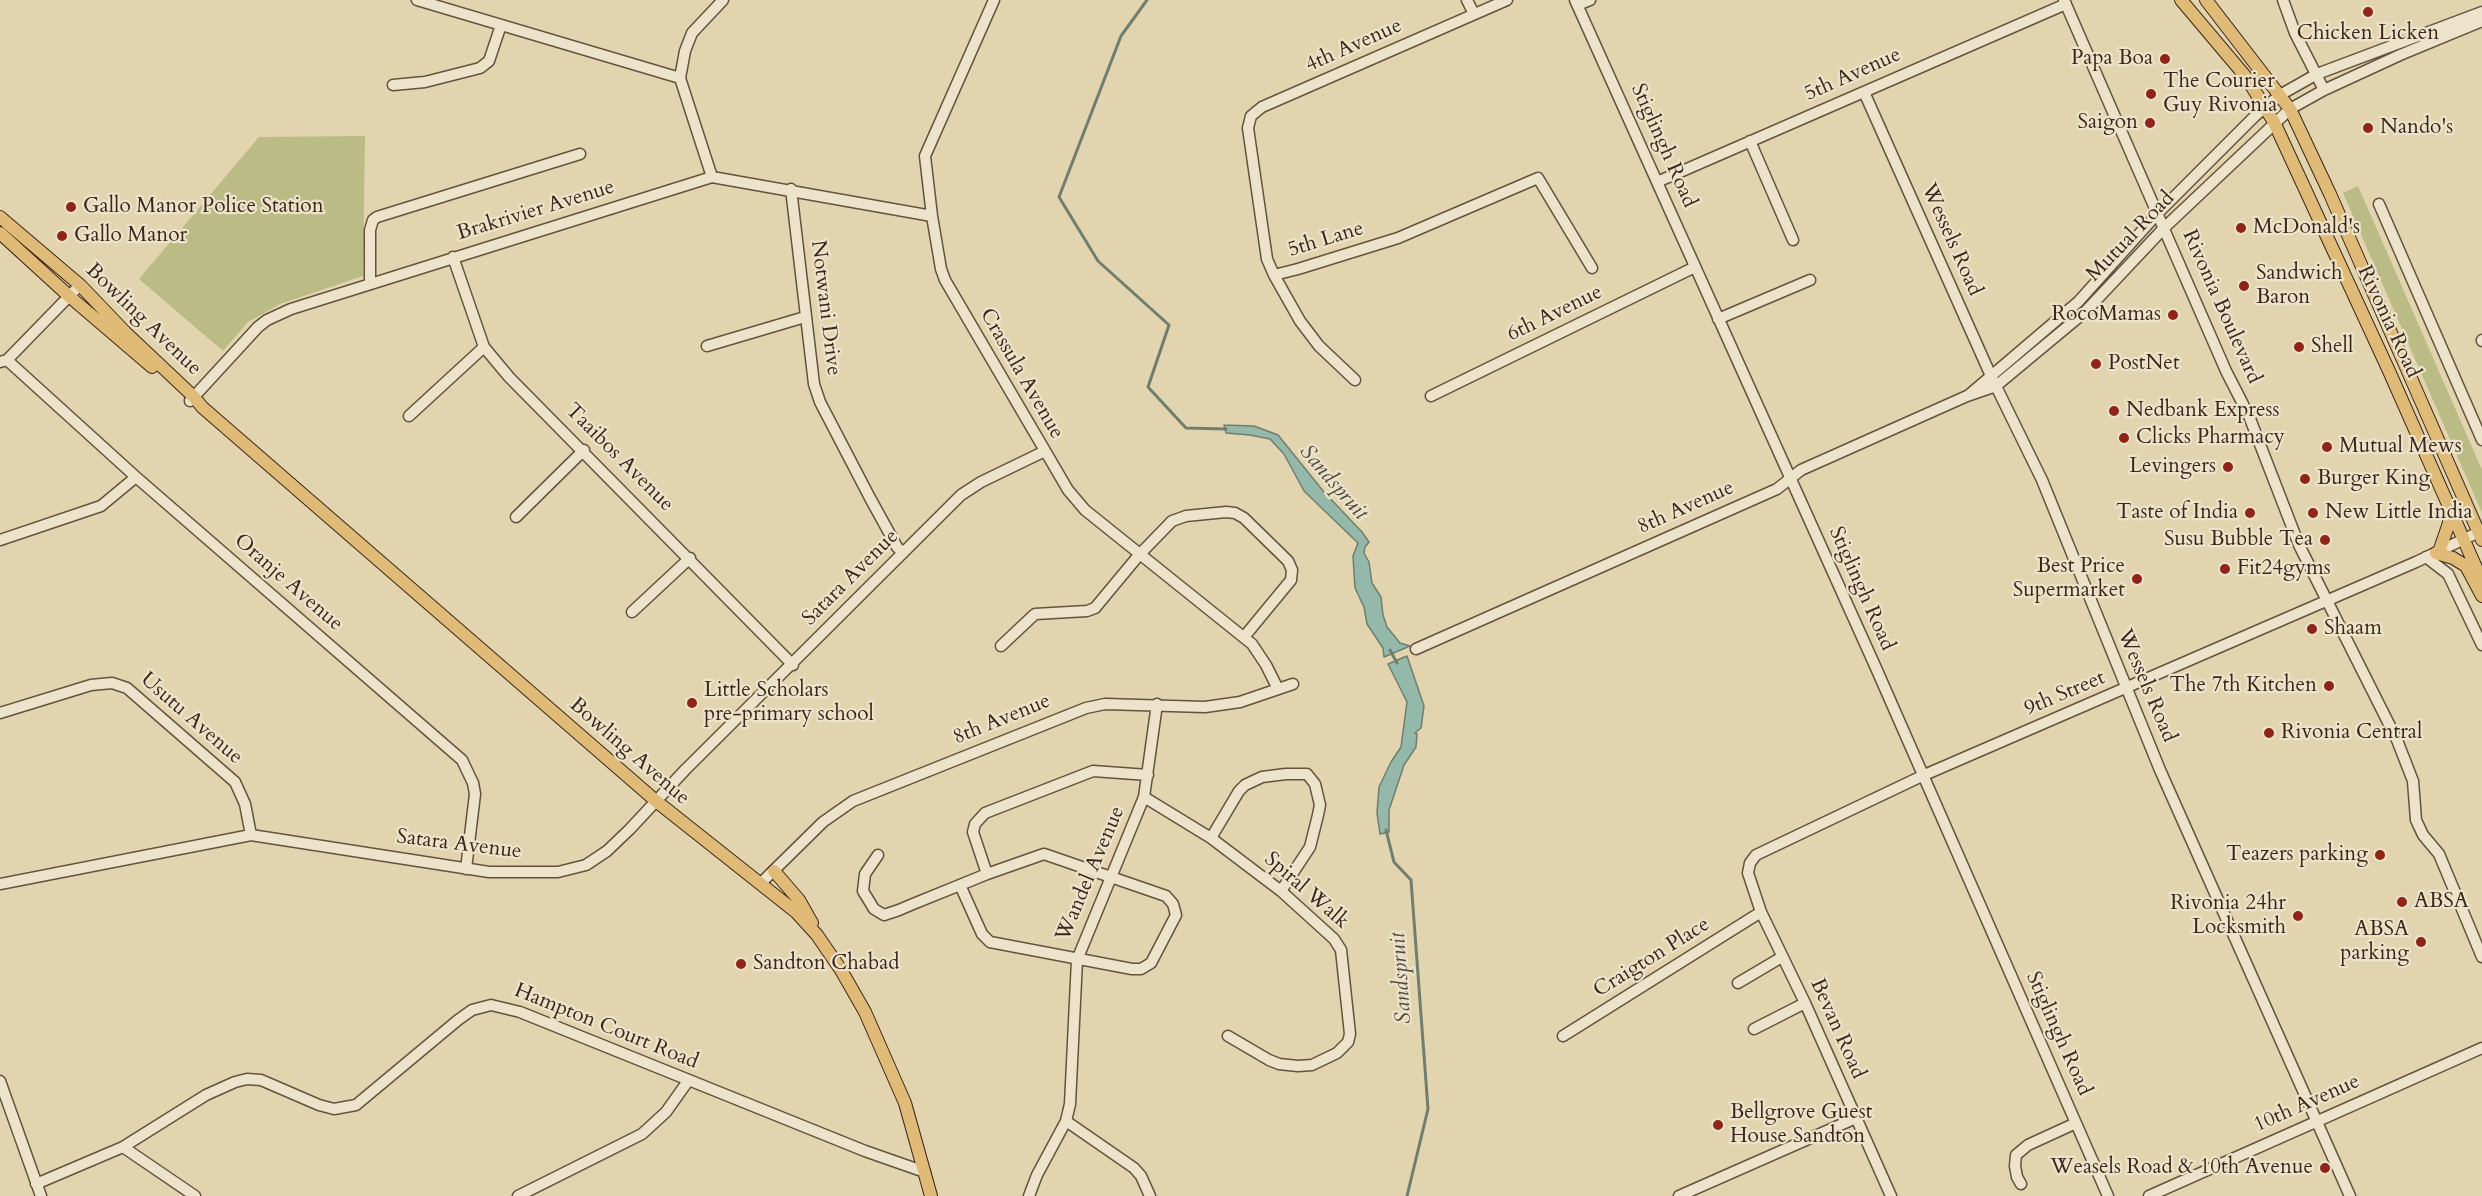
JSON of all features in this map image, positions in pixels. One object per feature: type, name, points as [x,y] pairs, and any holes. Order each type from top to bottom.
[{"type":"main road","name":"Rivonia Road","points":[[2181,0],[2225,50],[2274,122],[2482,581]]},
{"type":"main road","name":"Rivonia Road","points":[[2206,0],[2290,109],[2330,194],[2480,536]]},
{"type":"main road","name":"Bowling Avenue","points":[[0,218],[80,285],[196,402]]},
{"type":"main road","name":"Bowling Avenue","points":[[0,233],[69,296],[196,402],[656,801],[796,912],[817,935],[855,993],[888,1060],[905,1104],[931,1196]]},
{"type":"main road","points":[[2449,506],[2449,523],[2434,554],[2453,558],[2466,566],[2482,596]]},
{"type":"main road","points":[[774,871],[804,908],[817,935]]},
{"type":"street","points":[[417,0],[680,78]]},
{"type":"street","points":[[712,177],[680,78],[685,51],[692,33],[723,0]]},
{"type":"street","name":"Crassula Avenue","points":[[994,0],[926,152],[925,164],[932,216],[945,280],[1043,452],[1068,490],[1085,510],[1252,644],[1278,689]]},
{"type":"street","points":[[1467,0],[1474,14]]},
{"type":"street","name":"4th Avenue","points":[[1251,116],[1262,107],[1507,0]]},
{"type":"street","points":[[1576,2],[1590,0]]},
{"type":"street","points":[[2283,0],[2295,33],[2324,90]]},
{"type":"street","name":"Stiglingh Road","points":[[1576,2],[2108,1196]]},
{"type":"street","name":"5th Avenue","points":[[1657,182],[2065,2]]},
{"type":"street","name":"Rivonia Boulevard","points":[[2065,2],[2226,371],[2249,416],[2299,545],[2397,740],[2413,781],[2416,820],[2423,835],[2439,854],[2482,957]]},
{"type":"street","name":"Mutual Road","points":[[1993,381],[2078,302],[2158,213],[2265,107],[2280,95],[2317,74],[2482,12]]},
{"type":"street","name":"Mutual Road","points":[[1993,381],[2085,312],[2165,227],[2290,109],[2324,90],[2482,21]]},
{"type":"street","points":[[393,85],[425,82],[480,68],[491,57],[501,25]]},
{"type":"street","name":"Wessels Road","points":[[1863,92],[1993,381],[2042,480],[2126,689],[2350,1196]]},
{"type":"street","name":"5th Lane","points":[[1251,116],[1248,128],[1268,259],[1274,274],[1298,269],[1398,238],[1454,216],[1538,178],[1592,268]]},
{"type":"street","points":[[1750,141],[1793,240]]},
{"type":"street","points":[[370,283],[370,230],[373,220],[377,217],[580,154]]},
{"type":"street","name":"Brakrivier Avenue","points":[[196,402],[267,320],[291,309],[712,177],[791,189],[932,216]]},
{"type":"street","name":"Notwani Drive","points":[[791,189],[810,370],[820,402],[870,498],[897,547],[903,553]]},
{"type":"street","points":[[2379,204],[2482,440]]},
{"type":"street","name":"Taaibos Avenue","points":[[453,257],[483,347],[509,377],[584,450],[793,664]]},
{"type":"street","name":"6th Avenue","points":[[1431,396],[1695,267]]},
{"type":"street","points":[[1274,274],[1300,321],[1318,346],[1355,380]]},
{"type":"street","points":[[1718,319],[1810,280]]},
{"type":"street","points":[[3,361],[80,285]]},
{"type":"street","points":[[2078,302],[2085,312]]},
{"type":"street","points":[[707,346],[805,317]]},
{"type":"street","points":[[409,416],[483,347]]},
{"type":"street","name":"Oranje Avenue","points":[[3,361],[462,760],[473,783],[475,794],[466,868]]},
{"type":"street","name":"8th Avenue","points":[[1416,648],[1777,489],[1801,470],[1967,396],[1993,381]]},
{"type":"street","points":[[516,517],[584,450]]},
{"type":"street","name":"Satara Avenue","points":[[0,884],[251,835],[510,874],[558,872],[586,865],[607,851],[961,495],[981,482],[1043,452]]},
{"type":"street","points":[[0,540],[101,506],[136,477]]},
{"type":"street","points":[[1001,646],[1035,614],[1087,611],[1095,608],[1167,524],[1178,518],[1226,512],[1235,513],[1244,518],[1290,563],[1293,575],[1244,637]]},
{"type":"street","name":"9th Street","points":[[1761,912],[1748,873],[1750,863],[1756,855],[1922,776],[2126,689],[2434,554],[2463,539],[2480,536]]},
{"type":"street","points":[[2434,554],[2448,574],[2482,645]]},
{"type":"street","points":[[632,612],[690,558]]},
{"type":"street","name":"Usutu Avenue","points":[[0,713],[91,685],[112,683],[127,688],[235,782],[245,804],[251,835]]},
{"type":"street","name":"8th Avenue","points":[[761,883],[838,810],[873,792],[1086,708],[1105,704],[1205,707],[1240,702],[1293,684]]},
{"type":"street","name":"Wandel Avenue","points":[[1029,1196],[1037,1175],[1066,1121],[1070,1104],[1077,960],[1144,798],[1157,704]]},
{"type":"street","points":[[987,874],[973,832],[975,824],[985,813],[1093,771],[1148,775]]},
{"type":"street","points":[[1211,838],[1245,785],[1262,777],[1306,774],[1315,784],[1320,805],[1318,815],[1310,847],[1281,891]]},
{"type":"street","name":"Spiral Walk","points":[[1144,798],[1211,838],[1281,891],[1334,939],[1341,950],[1349,1040],[1337,1053],[1324,1060],[1298,1066],[1272,1062],[1228,1036]]},
{"type":"street","points":[[878,855],[864,874],[863,891],[873,909],[884,915],[987,874],[1044,854],[1166,896],[1173,904],[1176,915],[1154,960],[1148,966],[1132,969],[990,942],[982,934],[960,885]]},
{"type":"street","name":"Bevan Road","points":[[1761,912],[1805,1003],[1891,1196]]},
{"type":"street","name":"Craigton Place","points":[[1563,1036],[1761,912]]},
{"type":"street","points":[[1738,983],[1782,957]]},
{"type":"street","points":[[1754,1029],[1805,1003]]},
{"type":"street","name":"Hampton Court Road","points":[[36,1184],[123,1147],[222,1086],[247,1078],[284,1088],[319,1105],[334,1109],[350,1107],[370,1096],[458,1020],[472,1010],[491,1005],[520,1012],[893,1162],[926,1172]]},
{"type":"street","name":"10th Avenue","points":[[2149,1196],[2482,1048]]},
{"type":"street","points":[[0,1081],[41,1196]]},
{"type":"street","points":[[518,1196],[642,1134],[666,1112],[688,1081]]},
{"type":"street","points":[[1679,1196],[1856,1118]]},
{"type":"street","points":[[1066,1121],[1134,1168],[1141,1176],[1150,1196]]},
{"type":"street","points":[[2021,1185],[2015,1166],[2016,1155],[2028,1144],[2076,1123]]},
{"type":"street","points":[[123,1147],[195,1196]]},
{"type":"green space","points":[[365,136],[363,276],[280,304],[248,322],[223,351],[139,279],[259,137]]},
{"type":"green space","points":[[2358,186],[2482,470],[2482,513],[2343,193]]},
{"type":"shaded area","points":[[1224,425],[1254,426],[1278,435],[1324,492],[1362,532],[1369,542],[1364,553],[1369,562],[1372,583],[1381,597],[1387,627],[1400,643],[1410,646],[1384,657],[1383,648],[1367,624],[1364,607],[1355,588],[1353,556],[1358,543],[1304,491],[1284,454],[1270,439],[1226,433]]},
{"type":"shaded area","points":[[1407,656],[1424,706],[1421,728],[1415,733],[1417,734],[1416,747],[1404,765],[1389,810],[1389,832],[1380,834],[1377,813],[1379,787],[1401,747],[1407,702],[1388,664]]},
{"type":"waterway","name":"Sandspruit","points":[[1147,0],[1121,36],[1059,197],[1098,261],[1169,325],[1148,387],[1186,428],[1226,429]]},
{"type":"waterway","name":"Sandspruit","points":[[1390,650],[1397,663]]},
{"type":"waterway","name":"Sandspruit","points":[[1386,830],[1394,862],[1411,880],[1428,1109],[1407,1196]]},
{"type":"place","name":"Chicken Licken","points":[[2368,12]]},
{"type":"place","name":"Papa Boa","points":[[2165,59]]},
{"type":"place","name":"The Courier Guy Rivonia","points":[[2151,94]]},
{"type":"place","name":"Saigon","points":[[2150,123]]},
{"type":"place","name":"Nando's","points":[[2368,128]]},
{"type":"place","name":"Gallo Manor Police Station","points":[[71,207]]},
{"type":"place","name":"McDonald's","points":[[2241,228]]},
{"type":"place","name":"Gallo Manor","points":[[62,236]]},
{"type":"place","name":"Sandwich Baron","points":[[2244,286]]},
{"type":"place","name":"RocoMamas","points":[[2173,315]]},
{"type":"place","name":"Shell","points":[[2299,347]]},
{"type":"place","name":"PostNet","points":[[2096,364]]},
{"type":"place","name":"Nedbank Express","points":[[2114,411]]},
{"type":"place","name":"Clicks Pharmacy","points":[[2124,438]]},
{"type":"place","name":"Mutual Mews","points":[[2327,447]]},
{"type":"place","name":"Levingers","points":[[2228,467]]},
{"type":"place","name":"Burger King","points":[[2305,479]]},
{"type":"place","name":"Taste of India","points":[[2250,513]]},
{"type":"place","name":"New Little India","points":[[2313,513]]},
{"type":"place","name":"Susu Bubble Tea","points":[[2325,540]]},
{"type":"place","name":"Fit24gyms","points":[[2225,569]]},
{"type":"place","name":"Best Price Supermarket","points":[[2137,579]]},
{"type":"place","name":"Shaam","points":[[2312,629]]},
{"type":"place","name":"The 7th Kitchen","points":[[2329,686]]},
{"type":"place","name":"Little Scholars pre-primary school","points":[[692,703]]},
{"type":"place","name":"Rivonia Central","points":[[2269,733]]},
{"type":"place","name":"Teazers parking","points":[[2380,855]]},
{"type":"place","name":"ABSA","points":[[2402,902]]},
{"type":"place","name":"Rivonia 24hr Locksmith","points":[[2298,916]]},
{"type":"place","name":"ABSA parking","points":[[2421,942]]},
{"type":"place","name":"Sandton Chabad","points":[[741,964]]},
{"type":"place","name":"Bellgrove Guest House Sandton","points":[[1718,1125]]},
{"type":"place","name":"Weasels Road & 10th Avenue","points":[[2325,1168]]}]
